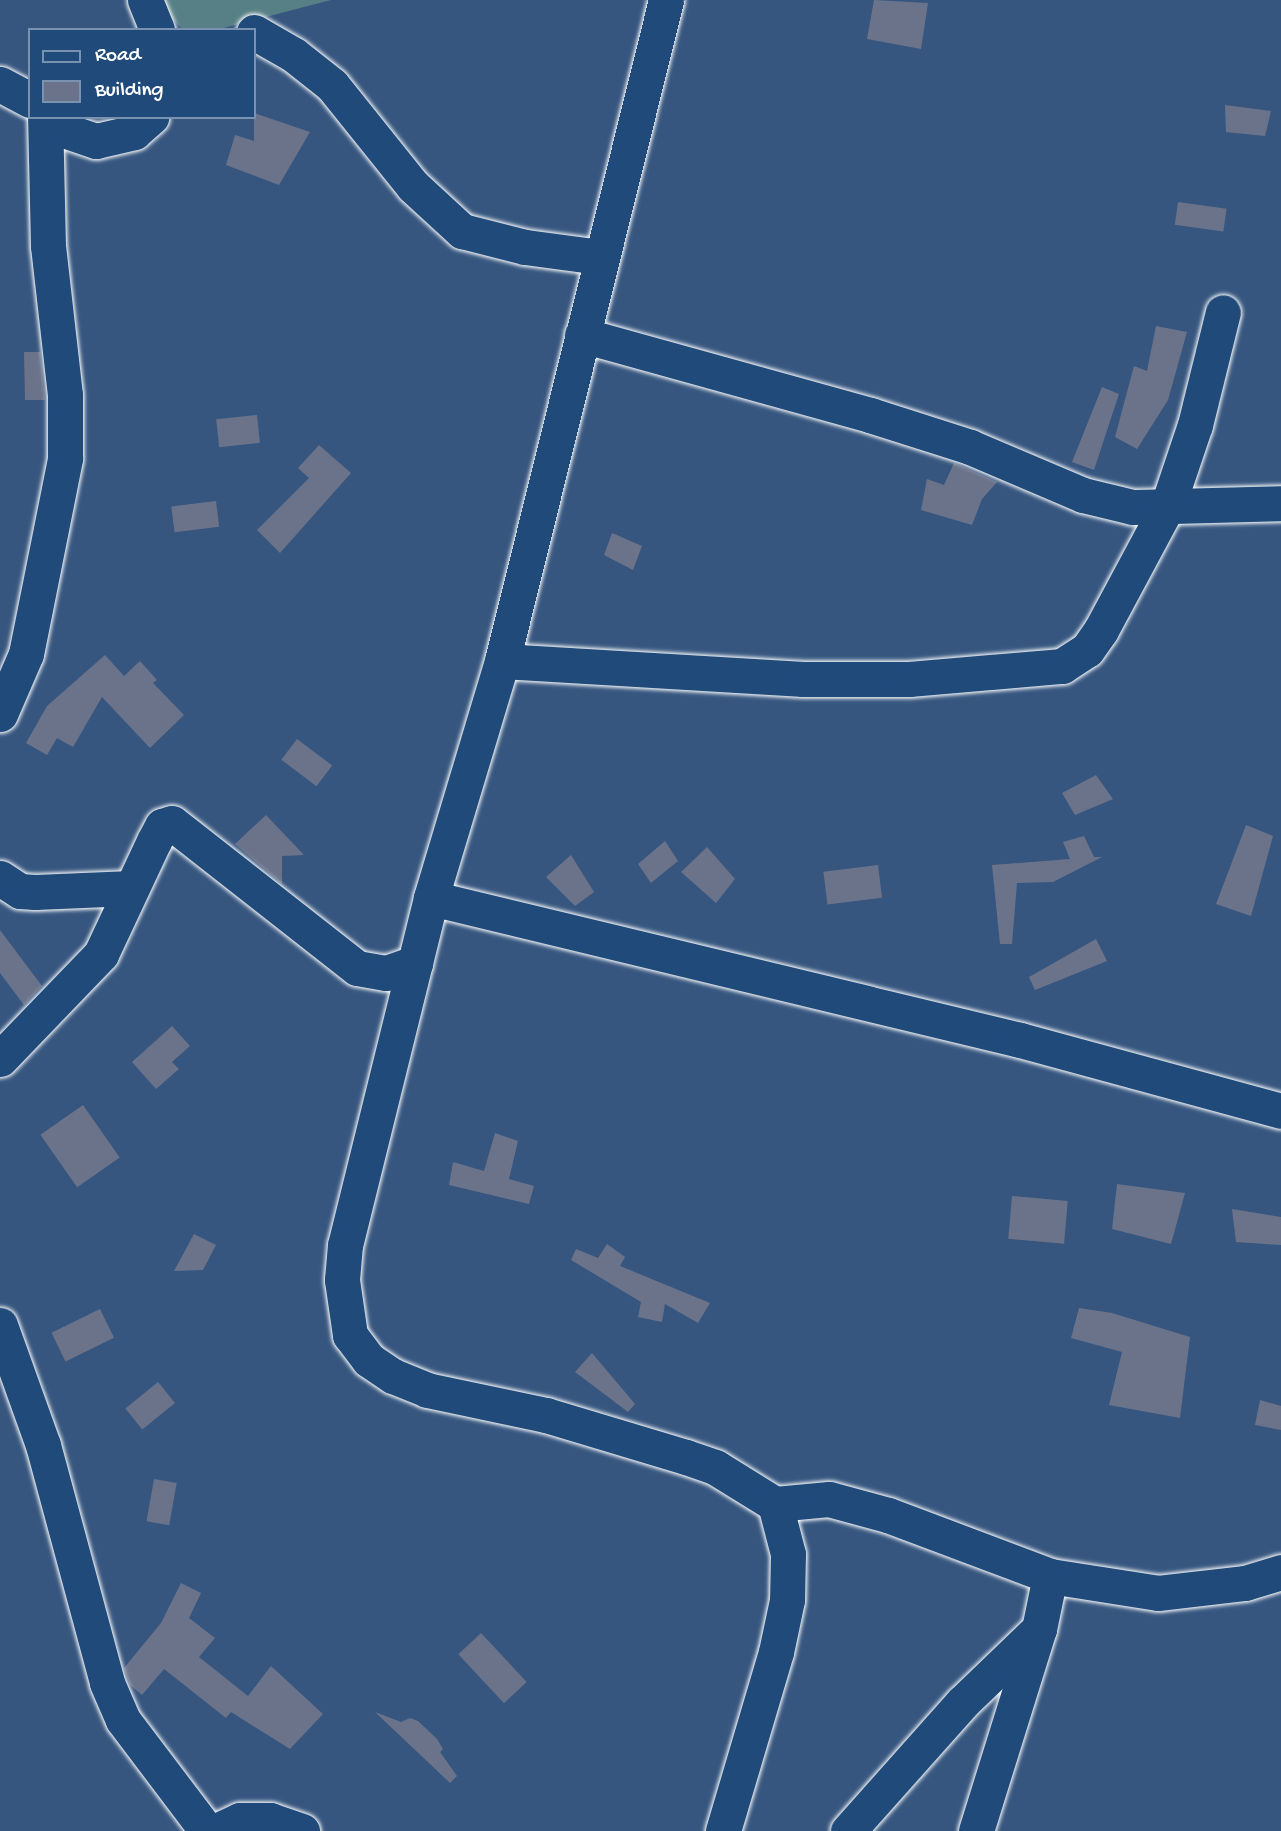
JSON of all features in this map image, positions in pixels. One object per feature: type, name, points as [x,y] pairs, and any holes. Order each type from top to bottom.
[{"type":"street","points":[[145,0],[156,28]]},
{"type":"street","points":[[666,0],[600,257],[502,661],[431,898],[345,1245],[343,1305],[350,1335],[369,1360],[427,1390],[546,1415],[715,1467],[775,1504],[829,1499],[888,1516],[1050,1576],[1158,1593],[1245,1584],[1281,1572]]},
{"type":"street","points":[[256,33],[294,54],[332,85],[413,186],[462,231],[525,247],[600,257]]},
{"type":"street","points":[[0,84],[28,105]]},
{"type":"street","points":[[0,715],[26,654],[65,458],[65,395],[48,246],[40,119]]},
{"type":"street","points":[[50,119],[96,141],[134,132],[149,119]]},
{"type":"street","points":[[502,661],[803,679],[909,679],[1062,666],[1087,650],[1101,630],[1168,505],[1195,425],[1223,312]]},
{"type":"street","points":[[582,335],[933,435],[1083,495],[1133,508],[1281,503]]},
{"type":"street","points":[[0,1059],[101,954],[162,826],[173,823],[357,968],[386,973],[415,963]]},
{"type":"street","points":[[0,878],[20,891],[131,888]]},
{"type":"street","points":[[431,898],[969,1027],[1281,1111]]},
{"type":"street","points":[[0,1325],[43,1445],[107,1683],[123,1720],[207,1831]]},
{"type":"street","points":[[723,1831],[776,1652],[787,1600],[788,1554],[775,1504]]},
{"type":"street","points":[[976,1831],[1039,1629],[1050,1576]]},
{"type":"street","points":[[848,1831],[962,1703],[1039,1629]]},
{"type":"street","points":[[216,1831],[240,1820],[270,1820],[302,1831]]},
{"type":"green space","points":[[155,0],[331,0],[224,28],[181,28]]},
{"type":"building","points":[[874,0],[928,3],[921,49],[867,39]]},
{"type":"building","points":[[1225,105],[1271,111],[1265,136],[1226,132]]},
{"type":"building","points":[[256,114],[310,132],[279,185],[226,165],[235,135],[254,141]]},
{"type":"building","points":[[1178,202],[1227,209],[1223,232],[1175,225]]},
{"type":"building","points":[[1156,326],[1187,332],[1168,400],[1137,449],[1115,437],[1134,366],[1147,371]]},
{"type":"building","points":[[24,352],[40,352],[45,400],[25,400]]},
{"type":"building","points":[[1102,387],[1119,394],[1094,470],[1072,462]]},
{"type":"building","points":[[257,415],[260,443],[219,447],[216,419]]},
{"type":"building","points":[[319,445],[351,473],[280,553],[257,530],[309,478],[298,468]]},
{"type":"building","points":[[954,463],[997,482],[982,499],[972,525],[921,510],[927,479],[944,485]]},
{"type":"building","points":[[216,501],[219,527],[175,532],[171,506]]},
{"type":"building","points":[[612,533],[642,546],[633,570],[604,555]]},
{"type":"building","points":[[105,655],[124,676],[140,661],[157,680],[153,683],[184,715],[150,748],[102,697],[73,747],[57,738],[47,755],[26,743],[47,706]]},
{"type":"building","points":[[297,739],[332,765],[316,786],[281,760]]},
{"type":"building","points":[[1096,775],[1113,799],[1075,815],[1062,793]]},
{"type":"building","points":[[266,815],[304,855],[282,856],[282,884],[235,844]]},
{"type":"building","points":[[1246,825],[1273,836],[1251,916],[1216,904]]},
{"type":"building","points":[[1084,836],[1094,857],[1102,857],[1053,882],[1017,883],[1012,944],[1000,944],[992,865],[1070,859],[1063,842]]},
{"type":"building","points":[[665,841],[678,861],[651,883],[638,864]]},
{"type":"building","points":[[707,847],[735,879],[716,903],[681,872]]},
{"type":"building","points":[[571,855],[594,892],[575,906],[546,877]]},
{"type":"building","points":[[878,865],[882,898],[827,904],[823,872]]},
{"type":"building","points":[[0,930],[42,986],[24,1005],[0,973]]},
{"type":"building","points":[[1096,939],[1107,961],[1035,990],[1029,977]]},
{"type":"building","points":[[172,1026],[190,1046],[172,1062],[179,1069],[156,1089],[132,1062]]},
{"type":"building","points":[[83,1105],[120,1157],[77,1187],[40,1135]]},
{"type":"building","points":[[495,1133],[518,1141],[509,1179],[534,1186],[529,1204],[449,1185],[453,1162],[484,1171]]},
{"type":"building","points":[[1117,1184],[1185,1193],[1171,1244],[1112,1229]]},
{"type":"building","points":[[1012,1196],[1068,1201],[1064,1244],[1008,1239]]},
{"type":"building","points":[[1232,1209],[1281,1217],[1281,1245],[1236,1242]]},
{"type":"building","points":[[194,1234],[216,1245],[203,1270],[174,1271]]},
{"type":"building","points":[[607,1244],[625,1257],[620,1266],[710,1303],[698,1323],[665,1304],[662,1322],[638,1317],[641,1302],[571,1260],[576,1249],[598,1258]]},
{"type":"building","points":[[1079,1308],[1112,1313],[1190,1337],[1180,1418],[1109,1405],[1122,1352],[1071,1338]]},
{"type":"building","points":[[100,1309],[114,1338],[65,1361],[51,1333]]},
{"type":"building","points":[[592,1353],[635,1404],[628,1412],[575,1372]]},
{"type":"building","points":[[158,1382],[175,1403],[142,1429],[125,1408]]},
{"type":"building","points":[[1260,1400],[1281,1406],[1281,1430],[1255,1425]]},
{"type":"building","points":[[154,1479],[177,1483],[169,1525],[147,1521]]},
{"type":"building","points":[[181,1583],[201,1593],[189,1618],[215,1638],[199,1657],[248,1696],[271,1666],[323,1714],[290,1749],[231,1712],[226,1718],[164,1669],[142,1695],[130,1685],[124,1668],[161,1623]]},
{"type":"building","points":[[481,1633],[527,1682],[504,1703],[458,1654]]},
{"type":"building","points":[[375,1712],[401,1722],[410,1718],[418,1721],[437,1739],[443,1749],[440,1752],[457,1776],[450,1783]]}]
